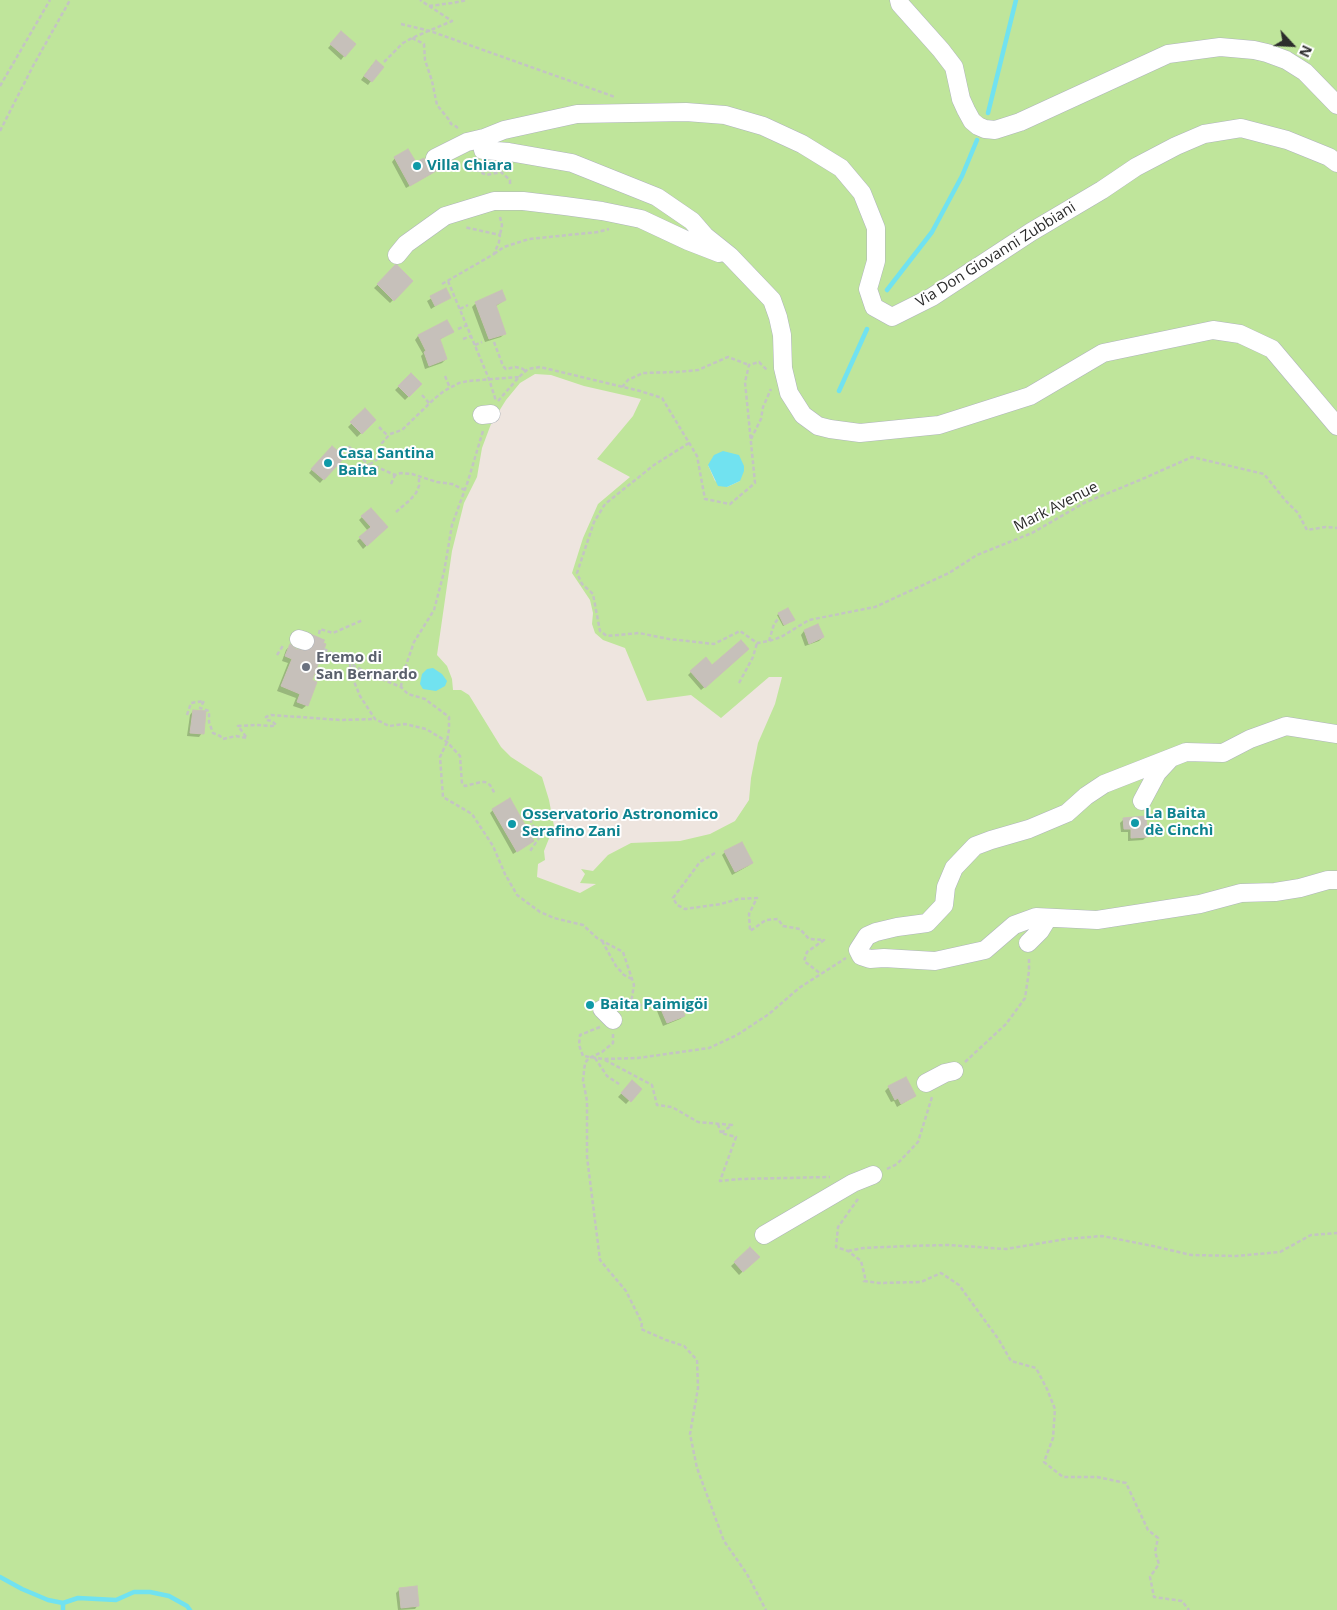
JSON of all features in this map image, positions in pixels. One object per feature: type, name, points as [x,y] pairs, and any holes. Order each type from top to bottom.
[{"type":"street","points":[[899,0],[900,4],[954,67],[961,100],[972,121],[985,130],[995,130],[1020,122],[1168,54],[1220,47],[1254,50],[1286,60],[1305,72],[1337,105]]},
{"type":"street","name":"Via Don Giovanni Zubbiani","points":[[470,142],[504,130],[577,114],[686,112],[725,116],[762,126],[802,144],[841,168],[862,193],[876,228],[876,261],[868,289],[874,307],[892,317],[932,297],[1031,232],[1136,168],[1176,146],[1204,134],[1241,128],[1287,140],[1329,157],[1337,163]]},
{"type":"street","points":[[435,158],[470,142],[482,145],[483,150],[509,152],[572,163],[657,197],[692,222],[705,236],[730,256],[772,300],[782,335],[783,368],[789,393],[803,415],[818,426],[860,433],[939,425],[1030,396],[1102,353],[1213,330],[1240,334],[1272,348],[1337,426]]},
{"type":"street","points":[[397,255],[406,244],[445,216],[494,201],[524,201],[602,211],[641,219],[688,241],[730,256]]},
{"type":"street","points":[[1337,734],[1286,726],[1250,739],[1223,753],[1186,752],[1104,784],[1086,796],[1067,813],[1029,829],[976,846],[954,868],[946,887],[944,905],[927,923],[876,932],[867,936],[858,950],[861,956],[870,959],[935,961],[985,950],[1014,925],[1036,917],[1097,920],[1200,904],[1241,893],[1275,892],[1300,888],[1328,880],[1337,880]]},
{"type":"street","points":[[1142,801],[1157,773],[1170,759]]},
{"type":"street","points":[[1028,943],[1040,931],[1048,918]]},
{"type":"street","points":[[926,1083],[945,1073],[954,1071]]},
{"type":"street","points":[[764,1235],[853,1183],[873,1175]]},
{"type":"path","points":[[0,86],[50,0]]},
{"type":"path","points":[[0,131],[32,66],[70,0]]},
{"type":"path","points":[[384,62],[403,43],[452,21],[420,0]]},
{"type":"path","points":[[428,6],[467,0]]},
{"type":"path","points":[[401,24],[430,31],[603,92]]},
{"type":"path","points":[[412,38],[424,44],[425,60],[437,106],[451,124],[457,127],[458,130],[455,134],[470,142],[460,154],[473,168],[486,175],[501,172],[510,180],[510,187]]},
{"type":"path","points":[[468,208],[458,226],[500,235],[494,254]]},
{"type":"path","points":[[442,284],[504,247],[529,239],[598,232]]},
{"type":"path","points":[[401,687],[403,674],[414,642],[434,610],[444,572],[452,525],[490,411],[489,379],[448,281]]},
{"type":"path","points":[[460,309],[468,305]]},
{"type":"path","points":[[458,329],[467,326]]},
{"type":"path","points":[[463,339],[471,336]]},
{"type":"path","points":[[475,345],[482,342]]},
{"type":"path","points":[[494,342],[503,366],[506,369],[515,367],[526,371]]},
{"type":"path","points":[[622,387],[628,380],[643,372],[698,370],[728,357],[749,365],[759,362],[769,372]]},
{"type":"path","points":[[490,411],[528,368],[540,367],[662,398],[697,456],[705,499],[730,504],[755,483],[745,382],[749,365]]},
{"type":"path","points":[[445,376],[450,388]]},
{"type":"path","points":[[369,465],[379,458],[382,443],[390,434],[402,430],[444,391],[468,380],[519,377]]},
{"type":"path","points":[[751,440],[762,419],[763,407],[769,392],[773,389],[771,382]]},
{"type":"path","points":[[422,396],[429,403]]},
{"type":"path","points":[[379,427],[388,436]]},
{"type":"path","points":[[689,443],[654,465],[605,504],[594,522],[577,573],[582,584],[593,594],[600,631],[607,636],[639,633],[669,639],[714,644],[740,630],[757,643],[769,641],[774,624],[778,619]]},
{"type":"path","points":[[342,448],[349,447],[371,468],[375,469],[377,467],[395,475]]},
{"type":"path","name":"Mark Avenue","points":[[769,641],[810,620],[875,607],[948,573],[978,555],[1032,533],[1084,503],[1192,457],[1264,474],[1298,513],[1307,530],[1326,527],[1337,528]]},
{"type":"path","points":[[391,484],[395,475],[400,473],[412,474],[437,482],[452,484],[465,490]]},
{"type":"path","points":[[396,512],[416,493],[419,477]]},
{"type":"path","points":[[306,640],[320,629],[333,633],[363,620]]},
{"type":"path","points":[[739,683],[753,657],[757,643]]},
{"type":"path","points":[[324,649],[369,674],[401,687],[408,694],[425,699],[449,717],[447,742],[440,757],[443,796],[472,814],[493,846],[516,895],[540,912],[583,926],[601,940],[623,952],[634,985],[630,1009],[608,1017],[580,1035],[583,1056],[604,1059],[638,1058],[709,1048],[737,1035],[768,1014],[799,988],[858,950]]},
{"type":"path","points":[[349,663],[351,674],[360,696],[376,719]]},
{"type":"path","points":[[187,715],[191,703],[204,701],[200,708],[209,711],[209,722],[213,733],[223,739],[236,736],[247,738],[238,726],[272,726],[276,724],[266,720],[266,717],[271,715],[340,720],[376,719],[390,726],[405,724],[426,729],[447,742],[460,756],[462,784],[465,786],[485,782],[490,785],[495,794]]},
{"type":"path","points":[[530,819],[540,838],[530,851]]},
{"type":"path","points":[[715,853],[700,862],[673,898],[677,905],[685,909],[721,904],[738,899],[756,898],[750,914],[750,931],[766,920],[778,919],[782,926],[800,929],[809,938],[824,940],[807,952],[804,961],[821,974]]},
{"type":"path","points":[[601,940],[616,966],[632,979]]},
{"type":"path","points":[[632,1001],[640,1005],[654,1006]]},
{"type":"path","points":[[608,1017],[613,1032],[613,1043],[602,1052],[589,1058],[585,1063],[583,1080],[587,1101],[588,1165],[600,1260],[626,1291],[642,1323],[641,1329],[684,1346],[697,1360],[698,1388],[690,1434],[697,1468],[724,1541],[748,1574],[766,1610]]},
{"type":"path","points":[[595,1058],[607,1076],[619,1084]]},
{"type":"path","points":[[604,1059],[652,1085],[657,1105],[672,1107],[698,1122],[732,1126],[721,1133]]},
{"type":"path","points":[[718,1124],[721,1133]]},
{"type":"path","points":[[721,1133],[736,1137],[720,1181],[830,1178]]},
{"type":"path","points":[[859,1198],[838,1227],[836,1248],[848,1251],[863,1248],[908,1246],[1006,1248],[1102,1236],[1191,1255],[1236,1256],[1280,1252],[1311,1235],[1337,1233]]},
{"type":"path","points":[[848,1251],[861,1262],[865,1277],[864,1282],[879,1284],[921,1282],[941,1273],[959,1285],[999,1340],[1011,1361],[1036,1368],[1048,1389],[1055,1409],[1053,1438],[1044,1462],[1063,1477],[1097,1478],[1126,1483],[1148,1530],[1158,1538],[1156,1552],[1159,1564],[1150,1577],[1154,1597],[1182,1601],[1189,1610]]},
{"type":"green space","points":[[0,0],[1337,0],[1337,1610],[0,1610]],"holes":[[[535,374],[551,375],[584,386],[641,399],[633,416],[597,459],[630,477],[598,504],[583,538],[572,573],[590,600],[593,613],[592,624],[595,633],[603,640],[625,648],[647,701],[691,695],[721,718],[769,677],[782,677],[775,704],[758,743],[749,800],[735,821],[710,834],[680,841],[631,843],[608,855],[593,871],[581,869],[585,874],[580,883],[596,884],[580,893],[537,877],[538,864],[545,860],[544,851],[554,826],[542,777],[511,757],[501,747],[469,695],[461,690],[453,690],[452,679],[447,666],[437,655],[452,551],[464,503],[477,477],[482,448],[491,424],[506,400],[520,383]],[[708,465],[740,481],[727,487],[715,481]]]},
{"type":"water","points":[[723,451],[739,455],[744,466],[740,481],[727,487],[718,486],[708,465],[714,455]]},
{"type":"water","points":[[433,668],[442,674],[447,681],[445,686],[436,691],[423,689],[420,684],[422,674],[427,669]]},
{"type":"building","points":[[341,31],[356,44],[345,57],[330,44]]},
{"type":"building","points":[[376,60],[384,67],[372,82],[364,76]]},
{"type":"building","name":"Villa Chiara","points":[[408,149],[416,162],[424,158],[429,167],[435,168],[436,171],[410,186],[394,157]]},
{"type":"building","points":[[395,265],[413,281],[394,301],[377,284]]},
{"type":"building","points":[[446,288],[451,298],[435,306],[430,296]]},
{"type":"building","points":[[502,290],[506,300],[496,305],[506,334],[489,339],[475,302]]},
{"type":"building","points":[[447,320],[454,332],[440,339],[447,359],[429,366],[424,352],[426,351],[418,335]]},
{"type":"building","points":[[411,373],[422,384],[409,397],[398,386]]},
{"type":"building","points":[[365,408],[376,420],[362,434],[350,422]]},
{"type":"building","name":"Casa Santina Baita","points":[[332,446],[345,457],[324,480],[311,469]]},
{"type":"building","points":[[371,508],[388,527],[367,546],[359,537],[371,527],[361,516]]},
{"type":"building","points":[[788,608],[795,620],[784,625],[778,613]]},
{"type":"building","points":[[818,624],[824,637],[809,644],[804,630]]},
{"type":"building","points":[[315,640],[326,644],[312,680],[317,682],[308,706],[297,702],[300,694],[281,686],[292,659],[285,656],[290,644],[296,649],[307,651],[315,645]]},
{"type":"building","points":[[741,640],[749,649],[705,688],[690,671],[706,657],[712,665]]},
{"type":"building","points":[[193,710],[206,711],[204,734],[190,733]]},
{"type":"building","name":"Osservatorio Astronomico Serafino Zani","points":[[510,798],[534,841],[517,852],[492,809]]},
{"type":"building","name":"La Baita dè Cinchì","points":[[1146,816],[1148,837],[1131,838],[1131,829],[1124,829],[1123,818]]},
{"type":"building","points":[[742,842],[753,863],[735,872],[724,851]]},
{"type":"building","points":[[679,1000],[685,1016],[667,1023],[660,1007]]},
{"type":"building","points":[[906,1077],[916,1096],[901,1104],[898,1098],[895,1100],[888,1086]]},
{"type":"building","points":[[632,1080],[642,1089],[631,1102],[621,1093]]},
{"type":"building","points":[[750,1247],[760,1257],[743,1272],[734,1262]]},
{"type":"building","points":[[417,1586],[419,1606],[401,1608],[399,1588]]},
{"type":"waterway","points":[[988,113],[1016,0]]},
{"type":"waterway","points":[[887,290],[932,232],[962,176],[977,140]]},
{"type":"waterway","points":[[839,391],[867,329]]},
{"type":"waterway","points":[[0,1577],[48,1600],[63,1603],[78,1598],[116,1600],[134,1592],[150,1592],[169,1596],[187,1606],[190,1610]]},
{"type":"waterway","points":[[63,1603],[63,1610]]},
{"type":"tunnel","points":[[305,641],[324,649]]},
{"type":"place","name":"Villa Chiara","points":[[417,166]]},
{"type":"place","name":"Casa Santina Baita","points":[[328,463]]},
{"type":"place","name":"Eremo di San Bernardo","points":[[306,667]]},
{"type":"place","name":"La Baita dè Cinchì","points":[[1135,823]]},
{"type":"place","name":"Osservatorio Astronomico Serafino Zani","points":[[512,824]]},
{"type":"place","name":"Baita Paimigöi","points":[[590,1005]]}]
